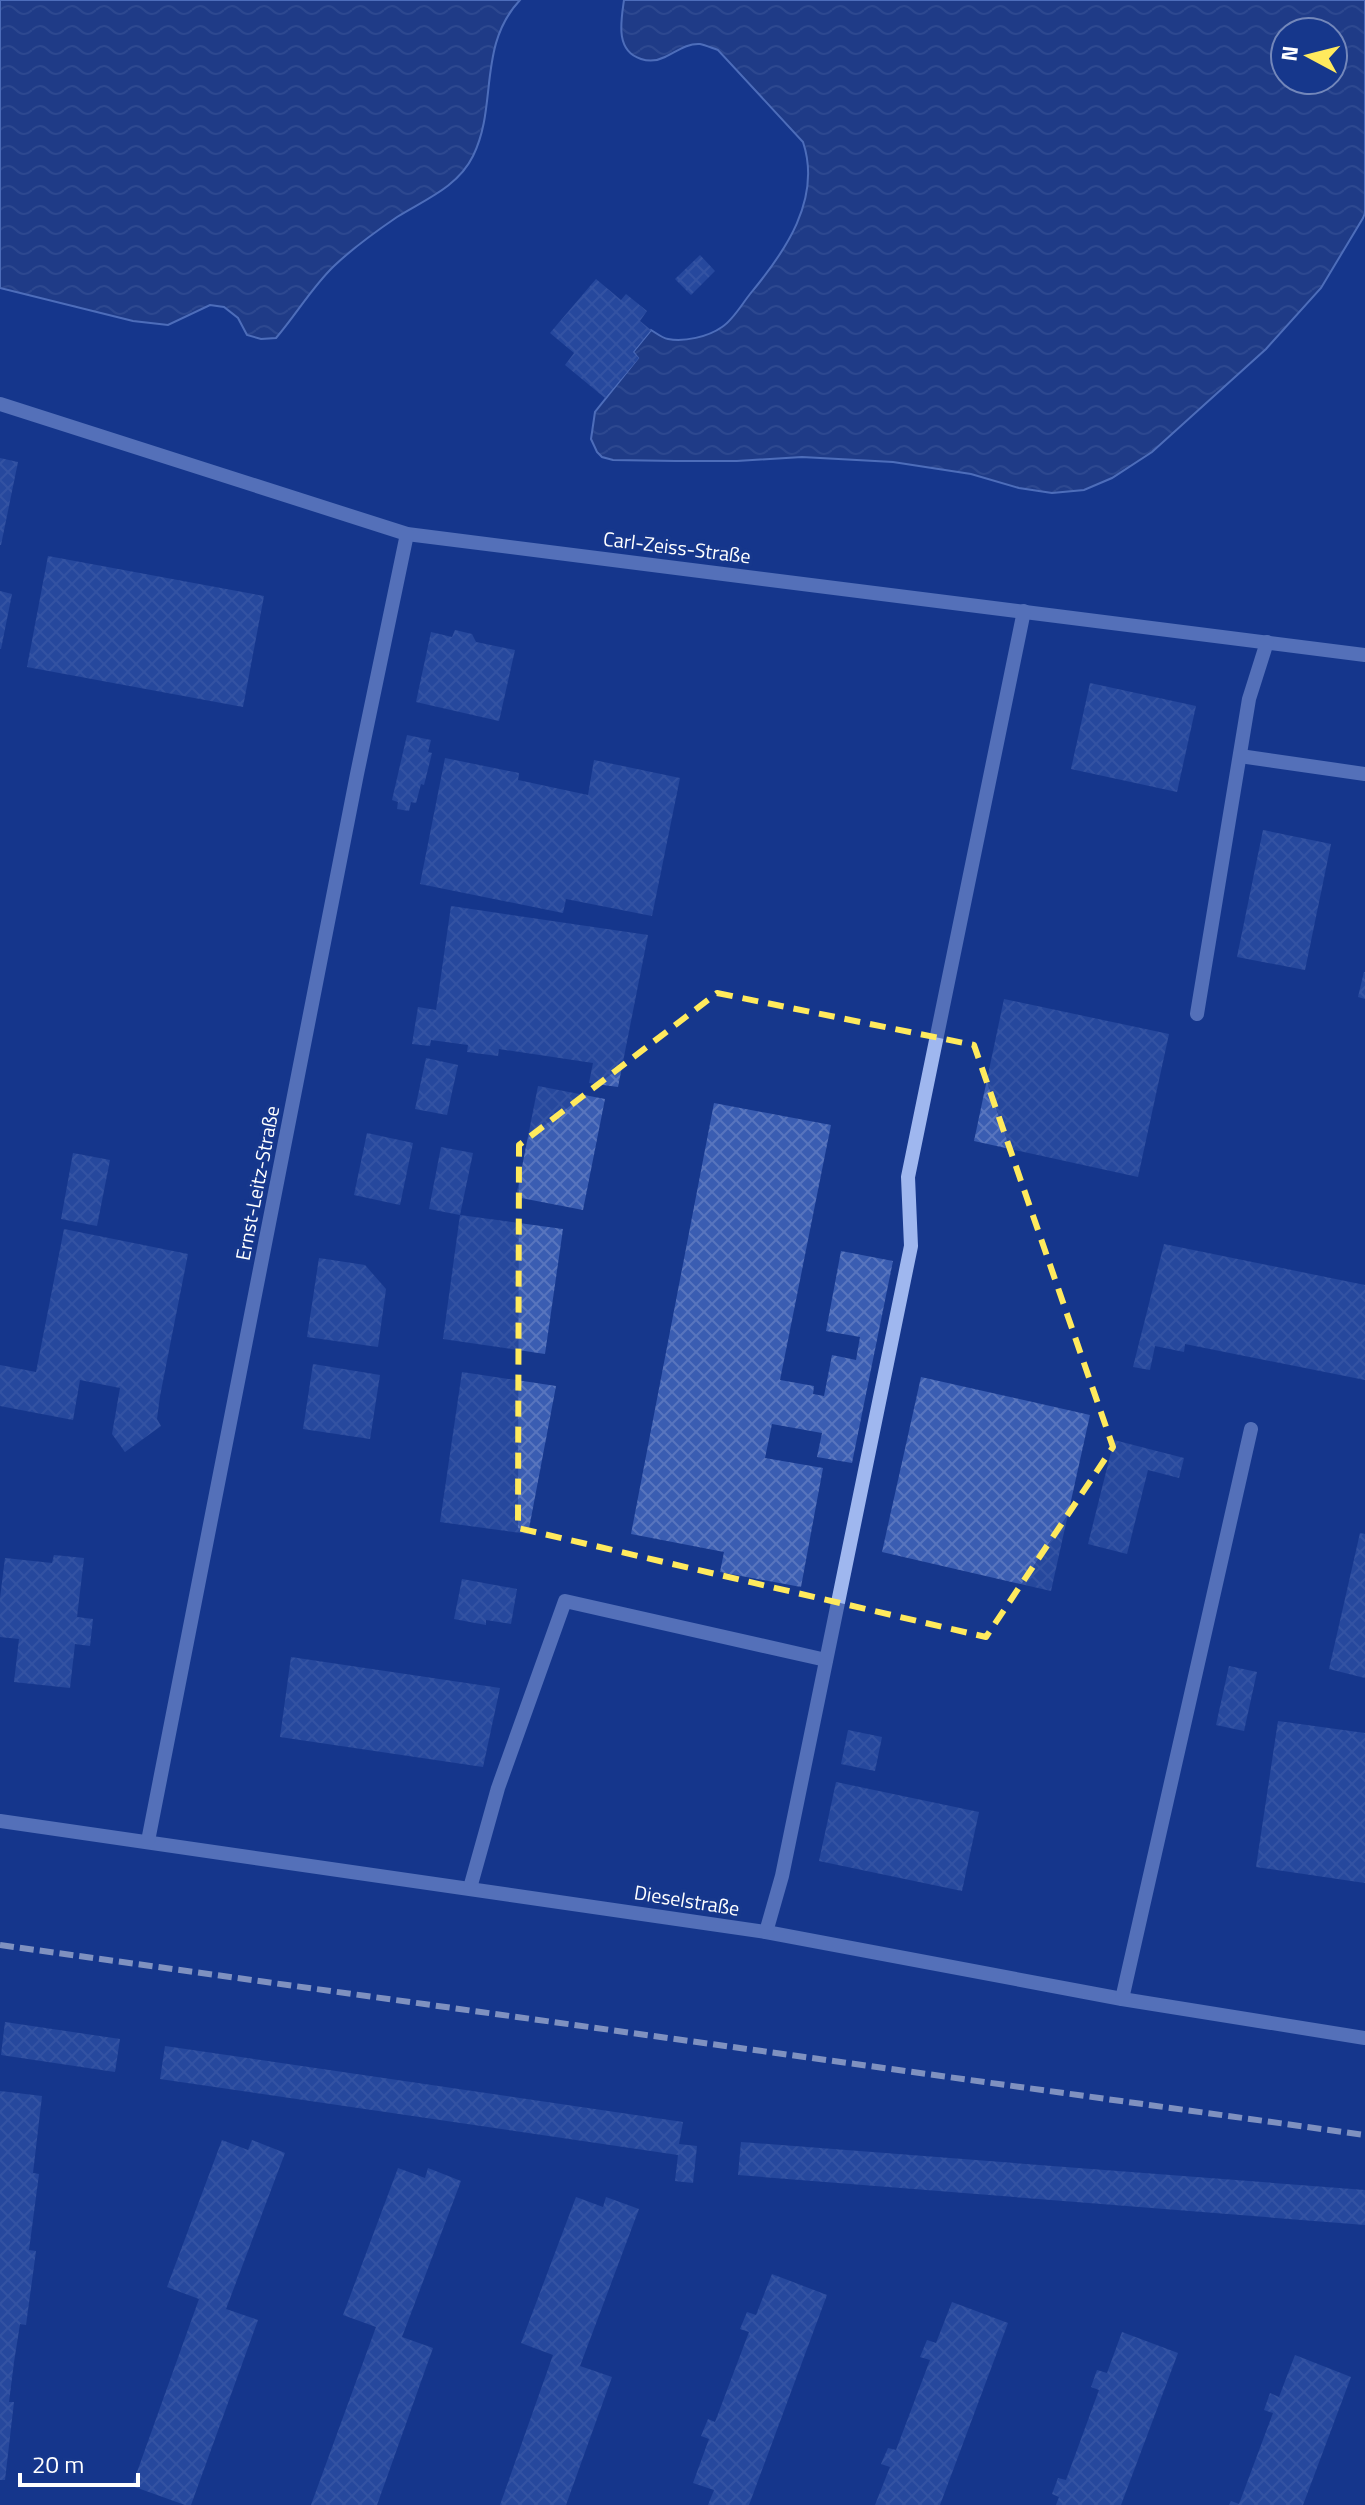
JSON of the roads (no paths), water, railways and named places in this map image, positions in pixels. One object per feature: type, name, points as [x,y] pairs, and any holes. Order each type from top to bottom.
[{"type":"street","name":"Carl-Zeiss-Straße","points":[[0,404],[407,534],[1365,655]]},
{"type":"street","name":"Ernst-Leitz-Straße","points":[[148,1841],[407,534]]},
{"type":"street","points":[[766,1932],[782,1876],[911,1246],[908,1177],[1024,611]]},
{"type":"street","points":[[1197,1014],[1249,699],[1267,642]]},
{"type":"street","points":[[1240,756],[1365,774]]},
{"type":"street","points":[[1122,1999],[1251,1429]]},
{"type":"street","points":[[470,1888],[498,1788],[565,1601],[826,1660]]},
{"type":"street","name":"Dieselstraße","points":[[0,1821],[766,1932],[1122,1999],[1365,2038]]},
{"type":"water","points":[[0,0],[520,0],[498,37],[485,117],[467,167],[440,192],[397,217],[349,253],[318,283],[276,338],[261,339],[247,335],[238,318],[224,307],[210,305],[168,325],[133,321],[0,288]]},
{"type":"water","points":[[624,0],[1365,0],[1365,213],[1321,288],[1266,349],[1152,452],[1112,478],[1084,490],[1052,493],[1019,488],[971,474],[893,462],[802,457],[737,461],[613,460],[602,457],[591,439],[595,412],[638,358],[633,352],[651,330],[668,339],[688,339],[710,334],[730,320],[787,242],[797,224],[808,184],[808,163],[803,142],[718,50],[695,44],[659,59],[641,59],[627,49],[621,26]]},
{"type":"railway","points":[[0,1945],[1365,2135]]}]
